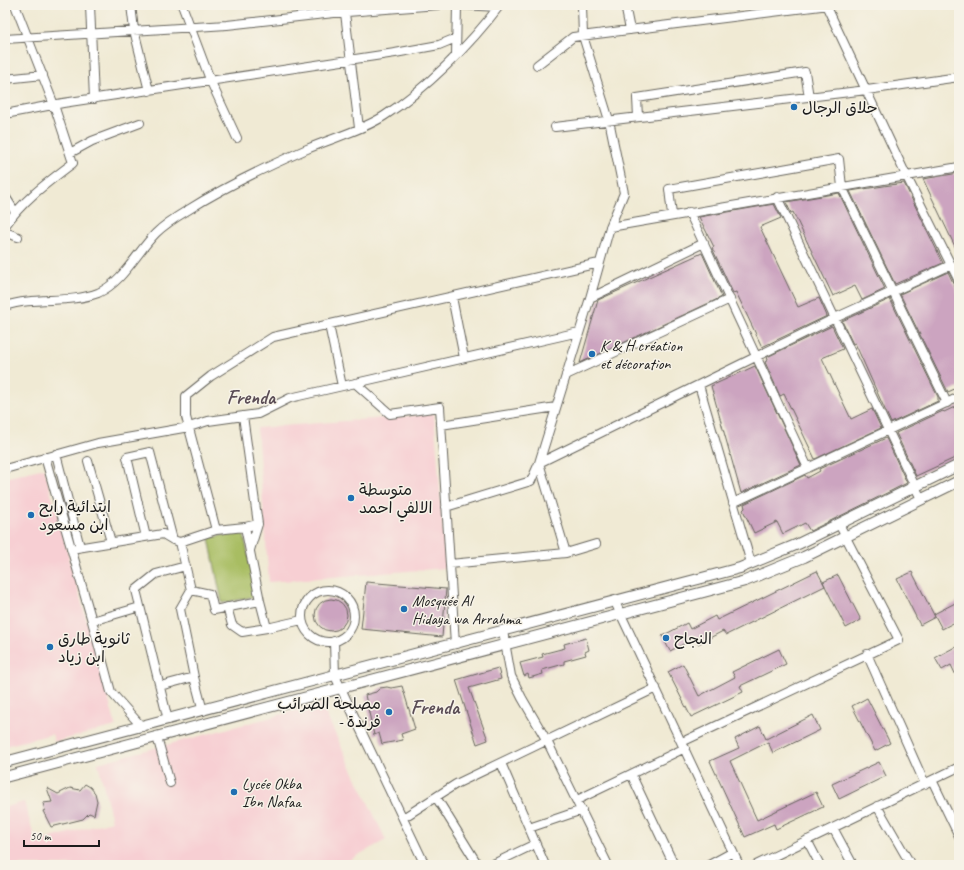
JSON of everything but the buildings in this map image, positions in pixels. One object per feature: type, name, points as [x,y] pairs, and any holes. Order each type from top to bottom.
[{"type":"street","points":[[5,226],[15,212],[43,185],[73,163],[43,75],[15,5]]},
{"type":"street","points":[[90,5],[94,99]]},
{"type":"street","points":[[131,5],[134,30],[149,91]]},
{"type":"street","points":[[182,5],[189,27],[211,82],[237,138]]},
{"type":"street","points":[[5,39],[226,25],[344,9],[438,5]]},
{"type":"street","points":[[456,55],[457,5]]},
{"type":"street","points":[[462,5],[499,6]]},
{"type":"street","points":[[446,507],[531,481],[539,463],[590,298],[610,227],[624,193],[609,120],[583,36],[582,5]]},
{"type":"street","points":[[625,5],[630,30]]},
{"type":"street","points":[[537,65],[573,37],[827,5],[907,176],[959,281]]},
{"type":"street","points":[[5,306],[42,300],[74,298],[97,293],[113,285],[157,232],[187,210],[224,188],[268,167],[341,137],[384,116],[420,89],[456,55],[479,32],[499,6]]},
{"type":"street","points":[[344,9],[358,128]]},
{"type":"street","points":[[5,114],[54,105],[351,60],[439,45],[456,38]]},
{"type":"street","points":[[638,117],[637,98],[805,72],[809,97]]},
{"type":"street","points":[[5,79],[43,75]]},
{"type":"street","points":[[555,126],[867,90],[959,77]]},
{"type":"street","points":[[70,153],[92,141],[140,123]]},
{"type":"street","points":[[672,216],[670,189],[840,159],[842,187],[947,403]]},
{"type":"street","points":[[610,227],[959,166]]},
{"type":"street","points":[[5,196],[15,212]]},
{"type":"street","points":[[777,197],[921,499]]},
{"type":"street","points":[[689,212],[808,468]]},
{"type":"street","points":[[5,232],[18,237]]},
{"type":"street","points":[[590,298],[704,243]]},
{"type":"street","points":[[216,530],[186,417],[186,396],[211,376],[273,338],[599,263]]},
{"type":"street","points":[[539,463],[835,318],[951,265]]},
{"type":"street","points":[[452,297],[464,358]]},
{"type":"street","points":[[566,375],[730,299]]},
{"type":"street","points":[[329,325],[342,386]]},
{"type":"street","points":[[5,469],[98,443],[189,427],[208,421],[258,414],[290,398],[579,332]]},
{"type":"street","points":[[355,383],[390,414],[440,407],[455,644]]},
{"type":"street","points":[[699,385],[751,563]]},
{"type":"street","points":[[733,503],[959,397]]},
{"type":"street","points":[[441,425],[556,407]]},
{"type":"street","points":[[243,416],[258,524],[250,550]]},
{"type":"street","points":[[146,537],[127,457],[150,452],[186,566],[191,590],[180,609],[202,711]]},
{"type":"street","points":[[56,454],[80,547]]},
{"type":"street","points":[[45,457],[111,692],[142,727]]},
{"type":"street","points":[[88,462],[111,542]]},
{"type":"street","points":[[539,463],[566,553]]},
{"type":"street","points":[[5,762],[615,602],[751,563],[798,544],[959,465]]},
{"type":"street","points":[[5,777],[745,581],[804,557],[959,481]]},
{"type":"street","points":[[71,549],[163,534],[177,541],[216,530],[258,524]]},
{"type":"street","points":[[577,800],[631,774],[683,745],[867,654],[899,640],[847,536],[839,524]]},
{"type":"street","points":[[245,527],[267,628]]},
{"type":"street","points":[[450,564],[566,553],[596,544]]},
{"type":"street","points":[[168,720],[136,590],[156,574],[186,566]]},
{"type":"street","points":[[191,590],[210,594],[214,610],[260,601]]},
{"type":"street","points":[[327,590],[336,591],[343,595],[351,605],[354,617],[348,633],[334,641],[317,639],[310,635],[302,620],[302,611],[311,596],[318,592],[327,590]]},
{"type":"street","points":[[615,602],[739,865]]},
{"type":"street","points":[[92,621],[140,607]]},
{"type":"street","points":[[227,607],[232,625],[242,632],[302,620]]},
{"type":"street","points":[[503,631],[511,676],[547,740],[608,865]]},
{"type":"street","points":[[334,641],[335,676],[425,865]]},
{"type":"street","points":[[867,654],[929,782],[959,836]]},
{"type":"street","points":[[160,686],[194,677]]},
{"type":"street","points":[[403,818],[456,784],[656,688]]},
{"type":"street","points":[[156,737],[170,783]]},
{"type":"street","points":[[501,763],[545,865]]},
{"type":"street","points":[[756,865],[959,768]]},
{"type":"street","points":[[631,774],[674,865]]},
{"type":"street","points":[[436,797],[478,865]]},
{"type":"street","points":[[877,806],[911,865]]},
{"type":"street","points":[[529,828],[582,810]]},
{"type":"street","points":[[833,828],[853,865]]},
{"type":"street","points":[[807,840],[820,865]]},
{"type":"street","points":[[491,865],[535,844]]},
{"type":"street","points":[[709,865],[733,852]]},
{"type":"shaded area","name":"متوسطة الالفي احمد","points":[[434,414],[446,568],[269,582],[257,428]]},
{"type":"shaded area","name":"ثانوية طارق ابن زياد","points":[[44,468],[116,726],[54,742],[52,734],[5,746],[5,478]]},
{"type":"shaded area","name":"Lycée Okba Ibn Nafaa","points":[[321,704],[386,840],[340,865],[5,865],[5,807],[24,802],[36,842],[112,821],[98,763]]},
{"type":"green space","points":[[243,531],[257,596],[222,603],[209,538]]},
{"type":"place","name":"حلاق الرجال","points":[[794,107]]},
{"type":"place","name":"K & H création et décoration","points":[[592,354]]},
{"type":"place","name":"متوسطة الالفي احمد","points":[[351,498]]},
{"type":"place","name":"ابتدائية رابح ابن مسعود","points":[[31,515]]},
{"type":"place","name":"Mosquée Al Hidaya wa Arrahma","points":[[404,609]]},
{"type":"place","name":"النجاح","points":[[666,638]]},
{"type":"place","name":"ثانوية طارق ابن زياد","points":[[50,647]]},
{"type":"place","name":"مصلحة الضرائب - فرندة","points":[[389,712]]},
{"type":"place","name":"Lycée Okba Ibn Nafaa","points":[[234,792]]},
{"type":"district","name":"Frenda","points":[[251,397]]},
{"type":"district","name":"Frenda","points":[[435,707]]}]
